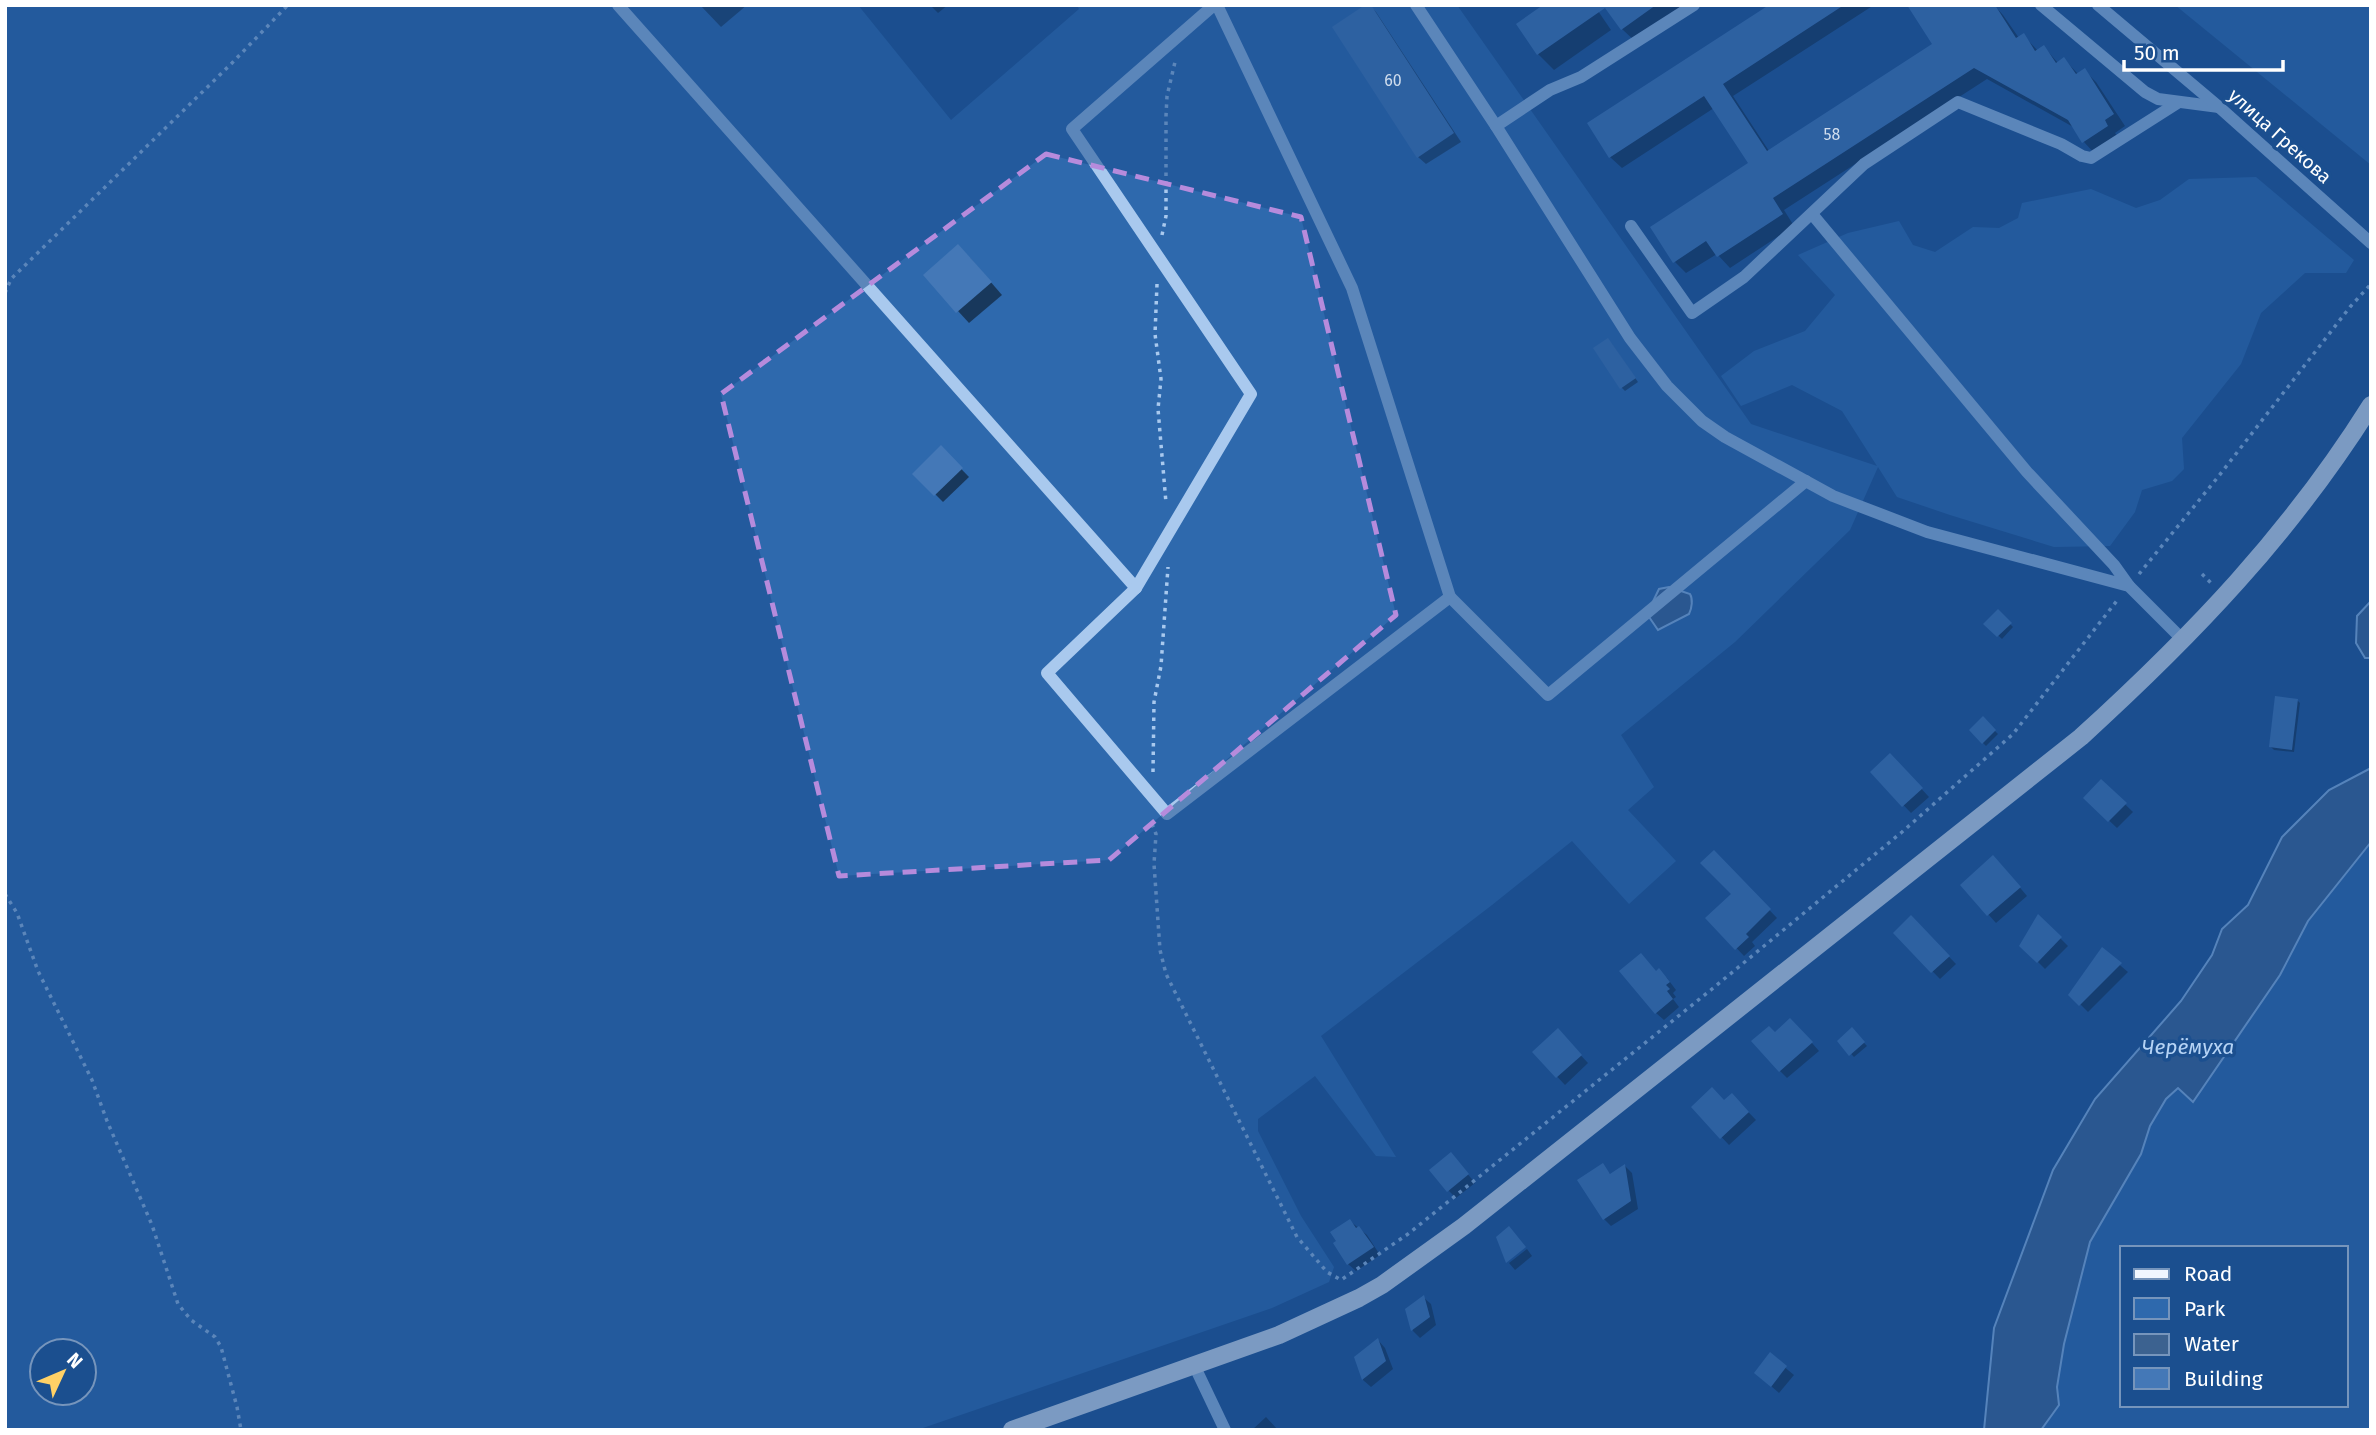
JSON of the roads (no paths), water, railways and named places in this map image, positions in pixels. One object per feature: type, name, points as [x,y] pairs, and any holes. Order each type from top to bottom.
[{"type":"main road","points":[[1012,1430],[1279,1335],[1359,1298],[1404,1271],[1464,1226],[2081,737],[2184,641],[2244,575],[2311,494],[2371,405]]},
{"type":"lane","points":[[618,5],[1136,589]]},
{"type":"lane","points":[[1450,597],[1167,814],[1047,673],[1136,589],[1251,394],[1072,129],[1215,5],[1352,288],[1450,597],[1548,695],[1806,481]]},
{"type":"lane","points":[[1416,5],[1630,338],[1667,386],[1702,421],[1725,437],[1833,496],[1927,532],[2129,586]]},
{"type":"lane","points":[[1496,126],[1550,90],[1581,77],[1694,5]]},
{"type":"lane","points":[[2041,5],[2145,92],[2158,99],[2219,107]]},
{"type":"lane","name":"улица Грекова","points":[[2098,5],[2219,107],[2371,243]]},
{"type":"lane","points":[[1631,226],[1692,313],[1744,277],[1875,156],[1958,102],[2091,158],[2179,103]]},
{"type":"lane","points":[[1812,214],[2028,472],[2114,565],[2129,586],[2184,641]]},
{"type":"lane","points":[[1194,1365],[1225,1430]]},
{"type":"water","points":[[1669,587],[1690,594],[1691,609],[1689,614],[1658,630],[1647,614],[1659,589]]},
{"type":"water","points":[[2371,601],[2371,658],[2365,658],[2356,643],[2357,616]]},
{"type":"water","name":"Черёмуха","points":[[2371,768],[2371,842],[2308,921],[2280,975],[2193,1102],[2178,1088],[2166,1099],[2150,1126],[2141,1154],[2090,1242],[2064,1344],[2057,1387],[2059,1405],[2041,1430],[1984,1430],[1994,1328],[2053,1170],[2095,1099],[2181,1001],[2212,955],[2222,929],[2248,905],[2282,837],[2329,790]]}]
